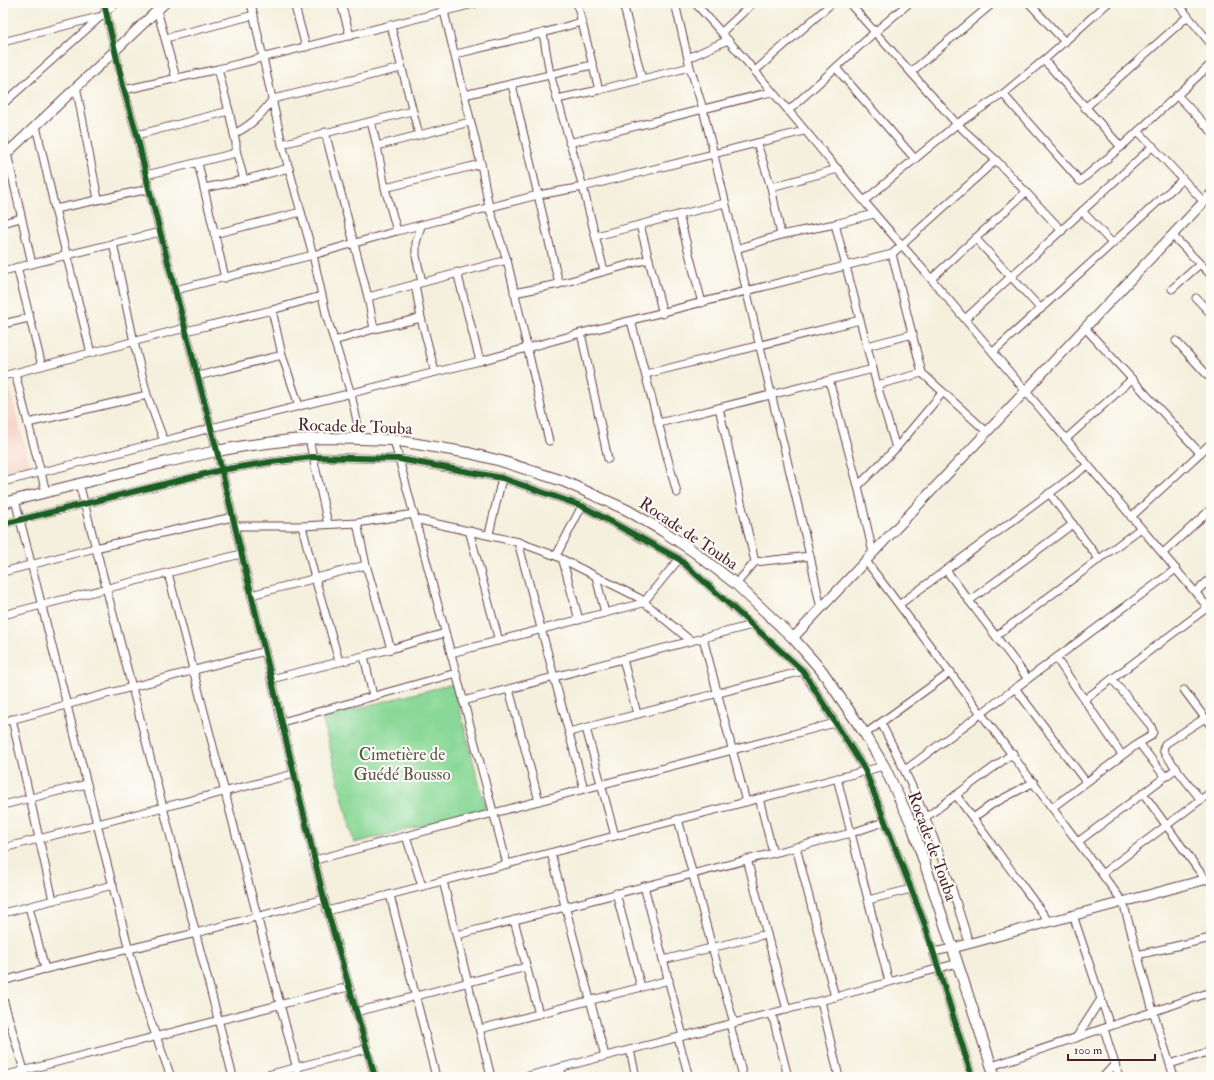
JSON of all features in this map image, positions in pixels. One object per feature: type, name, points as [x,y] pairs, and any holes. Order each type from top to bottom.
[{"type":"main road","name":"Rocade de Touba","points":[[3,503],[79,483],[217,451],[309,438],[394,440],[469,453],[501,461],[563,481],[627,510],[693,551],[736,584],[793,638],[822,671],[865,734],[884,766],[912,825],[993,1074]]},
{"type":"street","points":[[104,3],[103,14],[116,50],[124,90],[137,135],[149,189],[217,451],[327,911],[374,1077]]},
{"type":"street","points":[[3,104],[116,3]]},
{"type":"street","points":[[5,155],[164,3]]},
{"type":"street","points":[[251,3],[282,144],[313,255],[321,296],[351,394],[361,439]]},
{"type":"street","points":[[294,3],[306,47]]},
{"type":"street","points":[[341,3],[350,36]]},
{"type":"street","points":[[442,3],[456,54],[490,207],[507,260],[549,441]]},
{"type":"street","points":[[124,90],[263,58],[477,3]]},
{"type":"street","points":[[577,3],[599,90]]},
{"type":"street","points":[[622,3],[642,79]]},
{"type":"street","points":[[675,3],[725,203],[810,556],[821,609]]},
{"type":"street","points":[[695,3],[722,32],[771,92],[789,110],[804,131],[838,169],[874,214],[965,318],[1210,609],[1084,700]]},
{"type":"street","points":[[722,32],[753,3]]},
{"type":"street","points":[[755,71],[832,3]]},
{"type":"street","points":[[849,3],[957,124],[996,160],[1062,231]]},
{"type":"street","points":[[789,110],[909,3]]},
{"type":"street","points":[[911,72],[993,3]]},
{"type":"street","points":[[1028,3],[1065,42]]},
{"type":"street","points":[[1177,3],[1211,43]]},
{"type":"street","points":[[864,201],[957,124],[1003,94],[1065,42],[1103,5]]},
{"type":"street","points":[[157,10],[176,78]]},
{"type":"street","points":[[3,42],[103,14]]},
{"type":"street","points":[[166,38],[254,16]]},
{"type":"street","points":[[1085,108],[1188,16]]},
{"type":"street","points":[[456,54],[543,33],[581,22]]},
{"type":"street","points":[[391,26],[419,135]]},
{"type":"street","points":[[543,33],[550,74],[583,187],[604,271]]},
{"type":"street","points":[[688,58],[728,40]]},
{"type":"street","points":[[1044,60],[1085,108],[1121,146]]},
{"type":"street","points":[[1003,94],[1080,181],[1138,131],[1211,64]]},
{"type":"street","points":[[464,95],[512,85],[550,74],[592,65]]},
{"type":"street","points":[[557,99],[690,67]]},
{"type":"street","points":[[234,134],[250,125],[273,99],[401,68]]},
{"type":"street","points":[[836,68],[915,160]]},
{"type":"street","points":[[218,69],[244,180]]},
{"type":"street","points":[[512,85],[559,284]]},
{"type":"street","points":[[76,86],[98,199]]},
{"type":"street","points":[[569,143],[771,92]]},
{"type":"street","points":[[1178,95],[1211,131]]},
{"type":"street","points":[[137,135],[229,111]]},
{"type":"street","points":[[282,144],[412,111]]},
{"type":"street","points":[[371,122],[385,188],[397,232]]},
{"type":"street","points":[[377,146],[470,122]]},
{"type":"street","points":[[36,126],[66,255],[91,353]]},
{"type":"street","points":[[175,290],[313,255],[490,207],[538,195],[583,187],[804,131]]},
{"type":"street","points":[[793,638],[1209,196],[1183,179],[1138,131]]},
{"type":"street","points":[[326,132],[368,297],[374,329]]},
{"type":"street","points":[[3,135],[5,155],[32,264]]},
{"type":"street","points":[[757,143],[771,187],[781,235]]},
{"type":"street","points":[[965,318],[1062,231],[1153,146]]},
{"type":"street","points":[[146,175],[232,154],[236,150]]},
{"type":"street","points":[[3,482],[480,361],[582,333],[663,314],[892,254],[996,160]]},
{"type":"street","points":[[198,163],[225,278]]},
{"type":"street","points":[[385,188],[481,164]]},
{"type":"street","points":[[204,188],[244,180],[289,168]]},
{"type":"street","points":[[771,187],[838,169]]},
{"type":"street","points":[[993,352],[1183,179]]},
{"type":"street","points":[[55,209],[149,189]]},
{"type":"street","points":[[931,279],[1026,192]]},
{"type":"street","points":[[596,236],[725,203]]},
{"type":"street","points":[[1082,211],[1112,243]]},
{"type":"street","points":[[214,234],[300,212]]},
{"type":"street","points":[[736,249],[781,235],[874,214]]},
{"type":"street","points":[[679,215],[702,303]]},
{"type":"street","points":[[3,223],[21,218]]},
{"type":"street","points":[[835,224],[872,369],[896,448]]},
{"type":"street","points":[[640,225],[663,314]]},
{"type":"street","points":[[421,226],[416,243],[421,318],[435,372]]},
{"type":"street","points":[[3,271],[160,232]]},
{"type":"street","points":[[1172,235],[1211,275]]},
{"type":"street","points":[[975,238],[1041,309]]},
{"type":"street","points":[[113,243],[147,395],[164,441]]},
{"type":"street","points":[[892,254],[922,373],[988,432]]},
{"type":"street","points":[[514,293],[559,284],[649,259]]},
{"type":"street","points":[[368,297],[457,272],[507,260]]},
{"type":"street","points":[[1172,289],[1200,264]]},
{"type":"street","points":[[17,267],[42,366]]},
{"type":"street","points":[[457,272],[480,361]]},
{"type":"street","points":[[3,376],[185,329],[272,310],[321,296]]},
{"type":"street","points":[[1196,298],[1211,314]]},
{"type":"street","points":[[272,310],[282,355],[299,406]]},
{"type":"street","points":[[3,324],[29,318]]},
{"type":"street","points":[[334,341],[374,329],[421,318]]},
{"type":"street","points":[[646,374],[860,320]]},
{"type":"street","points":[[631,321],[677,493]]},
{"type":"street","points":[[1085,328],[1200,453]]},
{"type":"street","points":[[582,333],[608,459]]},
{"type":"street","points":[[867,346],[913,334]]},
{"type":"street","points":[[1176,341],[1211,379]]},
{"type":"street","points":[[198,376],[282,355]]},
{"type":"street","points":[[659,423],[872,369]]},
{"type":"street","points":[[15,373],[46,492]]},
{"type":"street","points":[[877,385],[922,373]]},
{"type":"street","points":[[1066,439],[1132,379]]},
{"type":"street","points":[[828,380],[858,486],[873,553]]},
{"type":"street","points":[[858,486],[896,448],[943,392]]},
{"type":"street","points":[[28,423],[147,395]]},
{"type":"street","points":[[719,408],[755,562]]},
{"type":"street","points":[[309,438],[328,524]]},
{"type":"street","points":[[394,440],[507,864]]},
{"type":"street","points":[[1131,516],[1211,443]]},
{"type":"street","points":[[3,524],[221,470],[312,457],[399,459],[502,478],[582,506],[679,559],[803,671],[865,770],[924,922],[972,1077]]},
{"type":"street","points":[[900,604],[1088,465]]},
{"type":"street","points":[[489,534],[502,478]]},
{"type":"street","points":[[79,483],[233,1077]]},
{"type":"street","points":[[1049,493],[1099,559]]},
{"type":"street","points":[[15,500],[129,950],[148,1014],[171,1077]]},
{"type":"street","points":[[556,556],[582,506]]},
{"type":"street","points":[[1163,553],[1211,509]]},
{"type":"street","points":[[235,526],[357,524],[415,516],[489,534],[518,542],[556,556],[639,598],[643,603],[691,641]]},
{"type":"street","points":[[3,572],[96,548],[233,517]]},
{"type":"street","points":[[357,524],[366,565],[391,649]]},
{"type":"street","points":[[969,601],[1073,524]]},
{"type":"street","points":[[302,526],[315,578],[339,661]]},
{"type":"street","points":[[996,636],[1141,528]]},
{"type":"street","points":[[469,530],[499,641]]},
{"type":"street","points":[[518,542],[584,789]]},
{"type":"street","points":[[3,615],[241,554]]},
{"type":"street","points":[[736,584],[755,562],[810,556]]},
{"type":"street","points":[[451,653],[643,603],[679,559]]},
{"type":"street","points":[[563,560],[579,620]]},
{"type":"street","points":[[866,561],[1013,753],[1123,902],[1153,1011],[1174,1077]]},
{"type":"street","points":[[251,594],[366,565]]},
{"type":"street","points":[[905,770],[1176,569]]},
{"type":"street","points":[[946,570],[1028,679]]},
{"type":"street","points":[[168,573],[299,1077]]},
{"type":"street","points":[[596,577],[605,613]]},
{"type":"street","points":[[1196,592],[1211,578]]},
{"type":"street","points":[[463,700],[752,625]]},
{"type":"street","points":[[271,679],[391,649],[445,633]]},
{"type":"street","points":[[703,638],[746,802]]},
{"type":"street","points":[[3,722],[265,651]]},
{"type":"street","points":[[364,656],[373,696]]},
{"type":"street","points":[[1056,658],[1122,755]]},
{"type":"street","points":[[623,659],[638,714]]},
{"type":"street","points":[[569,732],[803,671]]},
{"type":"street","points":[[865,734],[951,672]]},
{"type":"street","points":[[282,722],[456,673]]},
{"type":"street","points":[[1053,807],[1122,755],[1151,736],[1153,732],[1151,726],[1112,679]]},
{"type":"street","points":[[1015,688],[1086,782]]},
{"type":"street","points":[[509,689],[539,801]]},
{"type":"street","points":[[1184,690],[1211,726]]},
{"type":"street","points":[[1200,800],[1177,768],[1164,754],[1163,750],[1165,744],[1205,718]]},
{"type":"street","points":[[12,719],[52,900]]},
{"type":"street","points":[[315,860],[835,723]]},
{"type":"street","points":[[881,723],[905,770],[944,864],[969,943]]},
{"type":"street","points":[[586,728],[615,836]]},
{"type":"street","points":[[1139,743],[1165,777]]},
{"type":"street","points":[[912,825],[925,818],[1013,753]]},
{"type":"street","points":[[327,911],[884,766]]},
{"type":"street","points":[[1079,841],[1177,768]]},
{"type":"street","points":[[3,848],[294,774]]},
{"type":"street","points":[[837,778],[889,982]]},
{"type":"street","points":[[973,818],[991,805],[1034,782]]},
{"type":"street","points":[[3,805],[87,784]]},
{"type":"street","points":[[1103,873],[1211,792]]},
{"type":"street","points":[[933,952],[953,948],[1208,878],[1143,793]]},
{"type":"street","points":[[956,795],[1049,922]]},
{"type":"street","points":[[759,798],[773,853]]},
{"type":"street","points":[[678,819],[732,1024],[744,1077]]},
{"type":"street","points":[[457,935],[851,833],[884,822]]},
{"type":"street","points":[[406,836],[422,886]]},
{"type":"street","points":[[796,847],[835,997]]},
{"type":"street","points":[[551,853],[605,1056]]},
{"type":"street","points":[[747,859],[787,1010]]},
{"type":"street","points":[[443,881],[491,1077]]},
{"type":"street","points":[[3,913],[113,885]]},
{"type":"street","points":[[644,886],[669,980],[689,1077]]},
{"type":"street","points":[[868,900],[911,889]]},
{"type":"street","points":[[616,893],[641,987]]},
{"type":"street","points":[[390,895],[436,1077]]},
{"type":"street","points":[[3,981],[45,969],[258,918],[324,899]]},
{"type":"street","points":[[29,907],[45,969]]},
{"type":"street","points":[[1073,915],[1101,999],[1119,1077]]},
{"type":"street","points":[[514,920],[538,1014]]},
{"type":"street","points":[[663,960],[767,934]]},
{"type":"street","points":[[1137,955],[1211,938]]},
{"type":"street","points":[[524,1077],[772,1014],[958,963]]},
{"type":"street","points":[[356,1012],[526,967]]},
{"type":"street","points":[[480,1029],[669,980]]},
{"type":"street","points":[[3,1076],[25,1074],[156,1036],[348,987]]},
{"type":"street","points":[[993,1074],[1076,1038],[1211,992]]},
{"type":"street","points":[[3,999],[25,1074]]},
{"type":"street","points":[[1076,1038],[1101,999]]},
{"type":"street","points":[[821,1001],[840,1077]]},
{"type":"street","points":[[772,1014],[788,1077]]},
{"type":"street","points":[[260,1077],[366,1049]]},
{"type":"street","points":[[630,1050],[636,1077]]},
{"type":"street","points":[[1170,1064],[1211,1051]]},
{"type":"street","points":[[1103,1077],[1115,1064]]},
{"type":"street","points":[[560,1068],[563,1077]]},
{"type":"shaded area","points":[[7,379],[30,466],[3,472],[3,380]]},
{"type":"green space","name":"Cimetière de Guédé Bousso","points":[[453,684],[486,810],[354,843],[322,717]]},
{"type":"cycle path","points":[[104,3],[124,90],[137,135],[149,189],[217,451],[324,899],[375,1077]]},
{"type":"cycle path","points":[[3,524],[221,470],[312,457],[399,459],[502,478],[582,506],[679,559],[803,671],[865,770],[924,922],[972,1077]]}]
